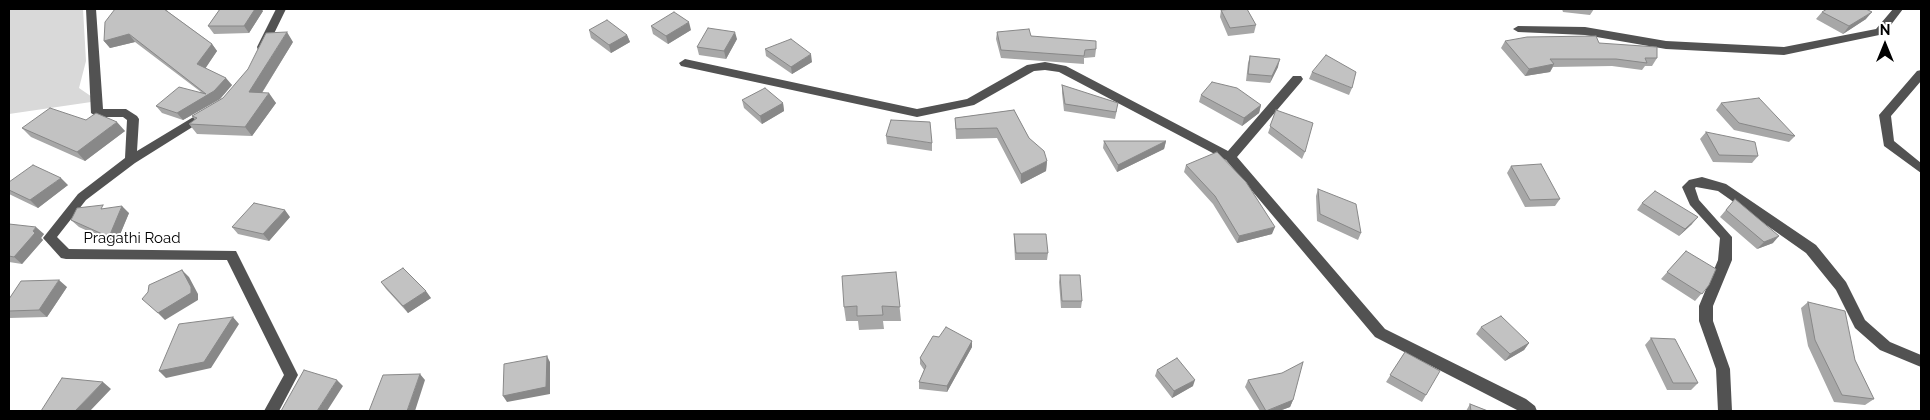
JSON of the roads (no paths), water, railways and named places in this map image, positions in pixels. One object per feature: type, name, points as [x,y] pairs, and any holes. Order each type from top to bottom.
[{"type":"street","points":[[91,9],[97,113],[126,113],[133,119],[131,160]]},
{"type":"street","points":[[255,61],[281,9]]},
{"type":"street","points":[[1518,29],[1585,31],[1666,45],[1784,52],[1880,32],[1898,9]]},
{"type":"street","points":[[685,63],[917,113],[970,102],[1031,68],[1045,66],[1062,70],[1230,156],[1380,333],[1521,404],[1530,411]]},
{"type":"street","points":[[1921,74],[1884,115],[1888,143],[1921,169]]},
{"type":"street","points":[[1230,156],[1296,79]]},
{"type":"street","name":"Pragathi Road","points":[[217,108],[131,160],[82,196],[49,238],[66,254],[230,255],[291,375],[271,411]]},
{"type":"street","points":[[1725,411],[1722,369],[1706,321],[1706,306],[1725,260],[1726,237],[1694,202],[1688,187],[1693,183],[1702,182],[1722,187],[1811,249],[1841,286],[1860,324],[1884,346],[1921,361]]}]
